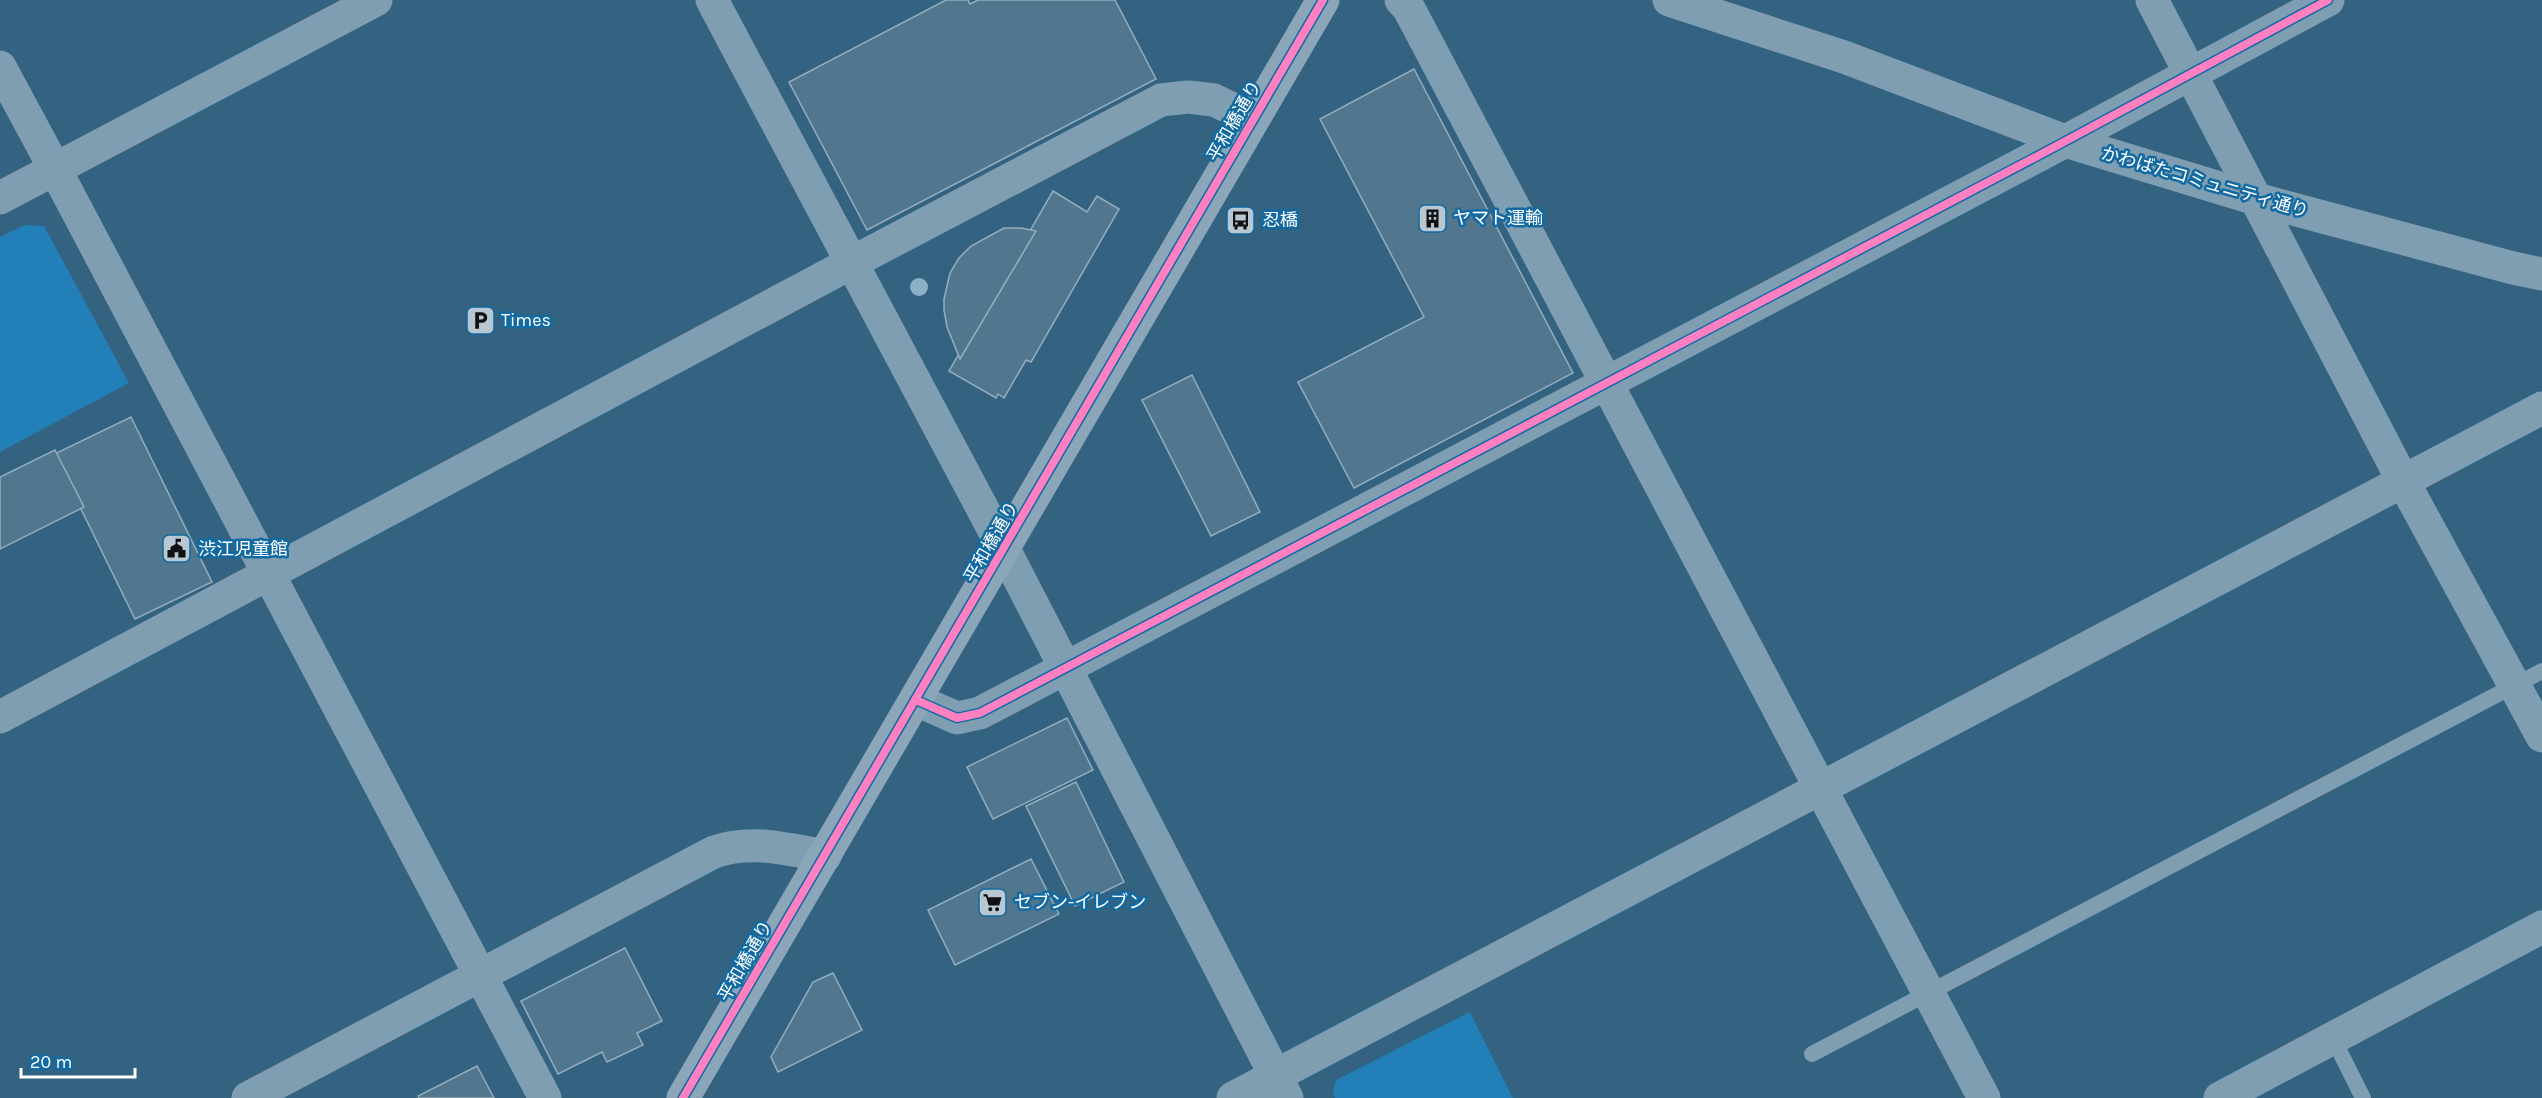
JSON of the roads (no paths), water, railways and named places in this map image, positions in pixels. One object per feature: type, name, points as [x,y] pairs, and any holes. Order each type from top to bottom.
[{"type":"main road","name":"平和橋通り","points":[[683,1098],[1323,0]]},
{"type":"street","points":[[0,198],[376,0]]},
{"type":"street","points":[[712,0],[1004,549],[1281,1087]]},
{"type":"street","points":[[1401,0],[1408,7],[1818,788],[1984,1098]]},
{"type":"street","name":"かわばたコミュニティ通り","points":[[1669,0],[1844,57],[2065,141],[2256,199],[2542,274]]},
{"type":"street","points":[[2152,0],[2403,481],[2528,678],[2542,736]]},
{"type":"street","points":[[916,700],[957,718],[980,713],[1066,670],[2328,0]]},
{"type":"street","points":[[0,67],[545,1098]]},
{"type":"street","points":[[0,717],[850,263],[1161,100],[1188,97],[1214,100],[1253,119]]},
{"type":"street","points":[[1233,1098],[1281,1087],[1818,788],[2542,408]]},
{"type":"street","points":[[248,1098],[714,852],[733,845],[780,847],[825,856]]},
{"type":"street","points":[[2220,1098],[2542,927]]},
{"type":"lane","points":[[1812,1054],[2528,678]]},
{"type":"lane","points":[[2333,1038],[2363,1098]]},
{"type":"place","name":"ヤマト運輸","points":[[1432,218]]},
{"type":"place","name":"忍橋","points":[[1241,220]]},
{"type":"place","name":"Times","points":[[480,320]]},
{"type":"place","name":"渋江児童館","points":[[177,549]]},
{"type":"place","name":"セブン-イレブン","points":[[993,902]]}]
